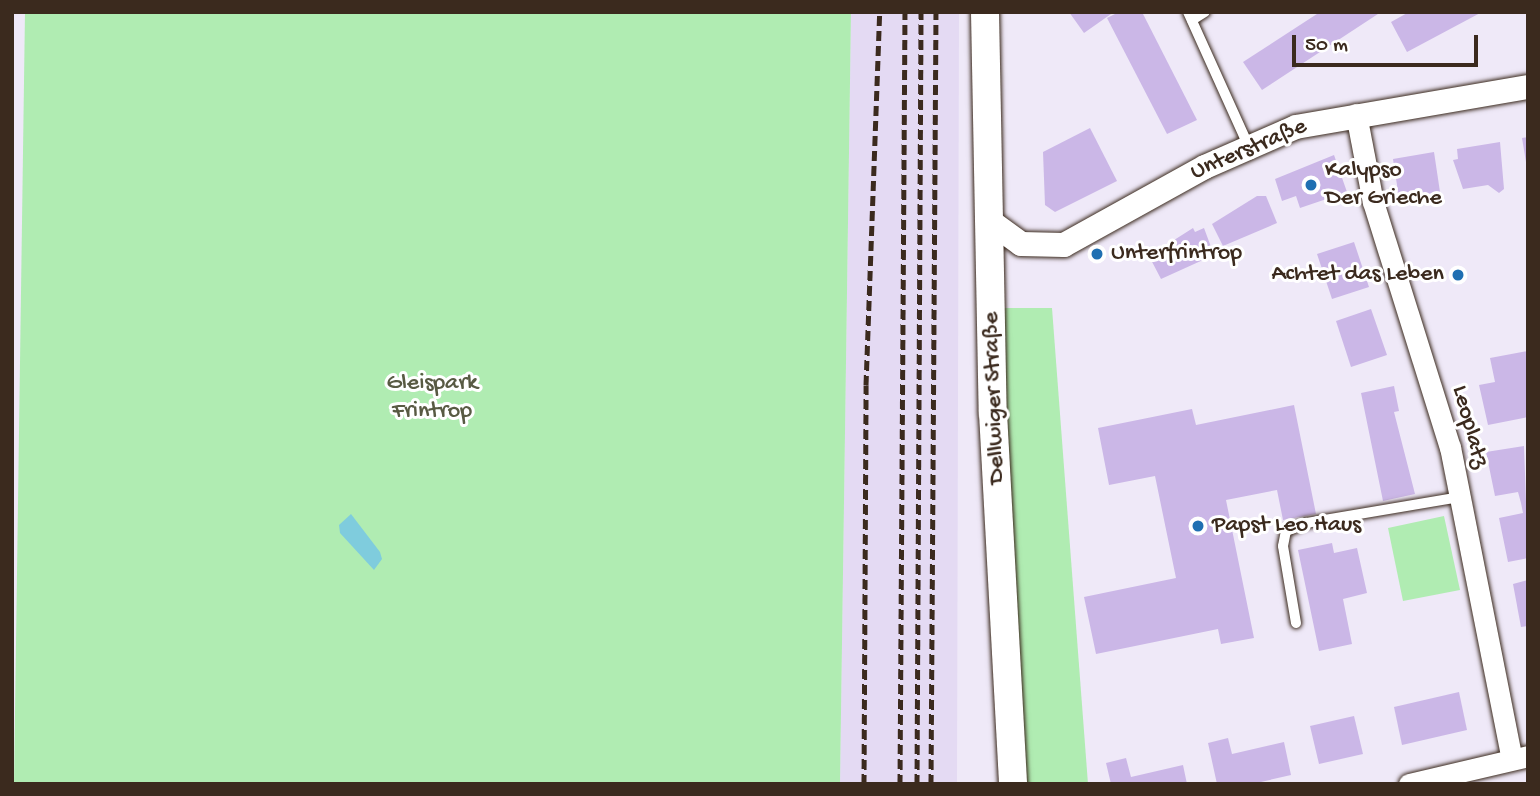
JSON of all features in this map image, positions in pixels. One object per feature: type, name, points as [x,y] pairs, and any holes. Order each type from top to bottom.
[{"type":"main road","name":"Dellwiger Straße","points":[[985,12],[993,413],[1013,784]]},
{"type":"street","name":"Unterstraße","points":[[991,222],[1021,244],[1064,244],[1249,147],[1296,127],[1356,114],[1528,87]]},
{"type":"street","name":"Leoplatz","points":[[1356,114],[1373,202],[1450,447],[1459,497],[1520,757]]},
{"type":"street","points":[[1409,784],[1520,757]]},
{"type":"lane","points":[[1205,12],[1190,16],[1249,147]]},
{"type":"lane","points":[[1296,623],[1283,546],[1286,531],[1306,523],[1459,497]]},
{"type":"shaded area","points":[[851,12],[959,12],[957,784],[840,784]]},
{"type":"green space","name":"Gleispark Frintrop","points":[[25,12],[851,12],[840,784],[14,784]]},
{"type":"green space","points":[[1002,308],[1052,308],[1088,784],[1022,784]]},
{"type":"green space","points":[[1444,516],[1460,590],[1403,601],[1388,528]]},
{"type":"water","points":[[351,514],[380,552],[382,559],[374,570],[340,533],[339,525]]},
{"type":"building","points":[[1069,12],[1110,12],[1111,14],[1084,33]]},
{"type":"building","points":[[1119,12],[1142,12],[1197,120],[1167,134],[1107,18]]},
{"type":"building","points":[[1320,12],[1381,12],[1262,90],[1243,62]]},
{"type":"building","points":[[1409,12],[1482,12],[1407,52],[1391,22]]},
{"type":"building","points":[[1090,128],[1117,181],[1055,212],[1045,205],[1043,152]]},
{"type":"building","points":[[1528,137],[1528,162],[1526,162],[1522,138]]},
{"type":"building","points":[[1500,142],[1504,189],[1499,193],[1488,185],[1463,189],[1453,160],[1458,159],[1457,149]]},
{"type":"building","points":[[1434,152],[1440,192],[1399,198],[1393,159]]},
{"type":"building","name":"Kalypso Der Grieche","points":[[1334,155],[1347,192],[1300,208],[1296,196],[1282,201],[1275,179]]},
{"type":"building","points":[[1257,196],[1266,196],[1277,223],[1223,246],[1212,224]]},
{"type":"building","points":[[1193,228],[1195,232],[1204,228],[1214,255],[1161,279],[1149,256]]},
{"type":"building","points":[[1354,242],[1369,287],[1332,299],[1317,254]]},
{"type":"building","points":[[1371,309],[1387,355],[1351,367],[1336,321]]},
{"type":"building","points":[[1528,351],[1528,417],[1488,425],[1479,385],[1495,382],[1490,358]]},
{"type":"building","points":[[1394,386],[1399,411],[1394,412],[1415,494],[1383,501],[1361,393]]},
{"type":"building","name":"Papst Leo Haus","points":[[1294,405],[1316,514],[1283,520],[1277,490],[1226,500],[1254,638],[1221,644],[1218,629],[1096,654],[1084,597],[1176,578],[1155,476],[1109,485],[1098,428],[1192,409],[1196,425]]},
{"type":"building","points":[[1524,446],[1528,558],[1508,562],[1499,518],[1523,513],[1518,492],[1495,496],[1486,452]]},
{"type":"building","points":[[1332,543],[1334,553],[1357,548],[1367,593],[1343,599],[1352,644],[1319,651],[1298,550]]},
{"type":"building","points":[[1528,580],[1528,626],[1521,627],[1513,584]]},
{"type":"building","points":[[1459,692],[1467,730],[1402,745],[1394,707]]},
{"type":"building","points":[[1354,716],[1363,754],[1319,764],[1310,726]]},
{"type":"building","points":[[1228,738],[1232,754],[1284,742],[1291,775],[1252,784],[1217,784],[1208,743]]},
{"type":"building","points":[[1126,758],[1131,777],[1183,765],[1187,784],[1111,784],[1106,763]]},
{"type":"railway","points":[[864,784],[866,385],[880,12]]},
{"type":"railway","points":[[900,784],[905,12]]},
{"type":"railway","points":[[917,784],[921,12]]},
{"type":"railway","points":[[931,784],[936,12]]},
{"type":"place","name":"Kalypso Der Grieche","points":[[1311,185]]},
{"type":"place","name":"Unterfrintrop","points":[[1097,254]]},
{"type":"place","name":"Achtet das Leben","points":[[1458,275]]},
{"type":"place","name":"Papst Leo Haus","points":[[1198,526]]}]
